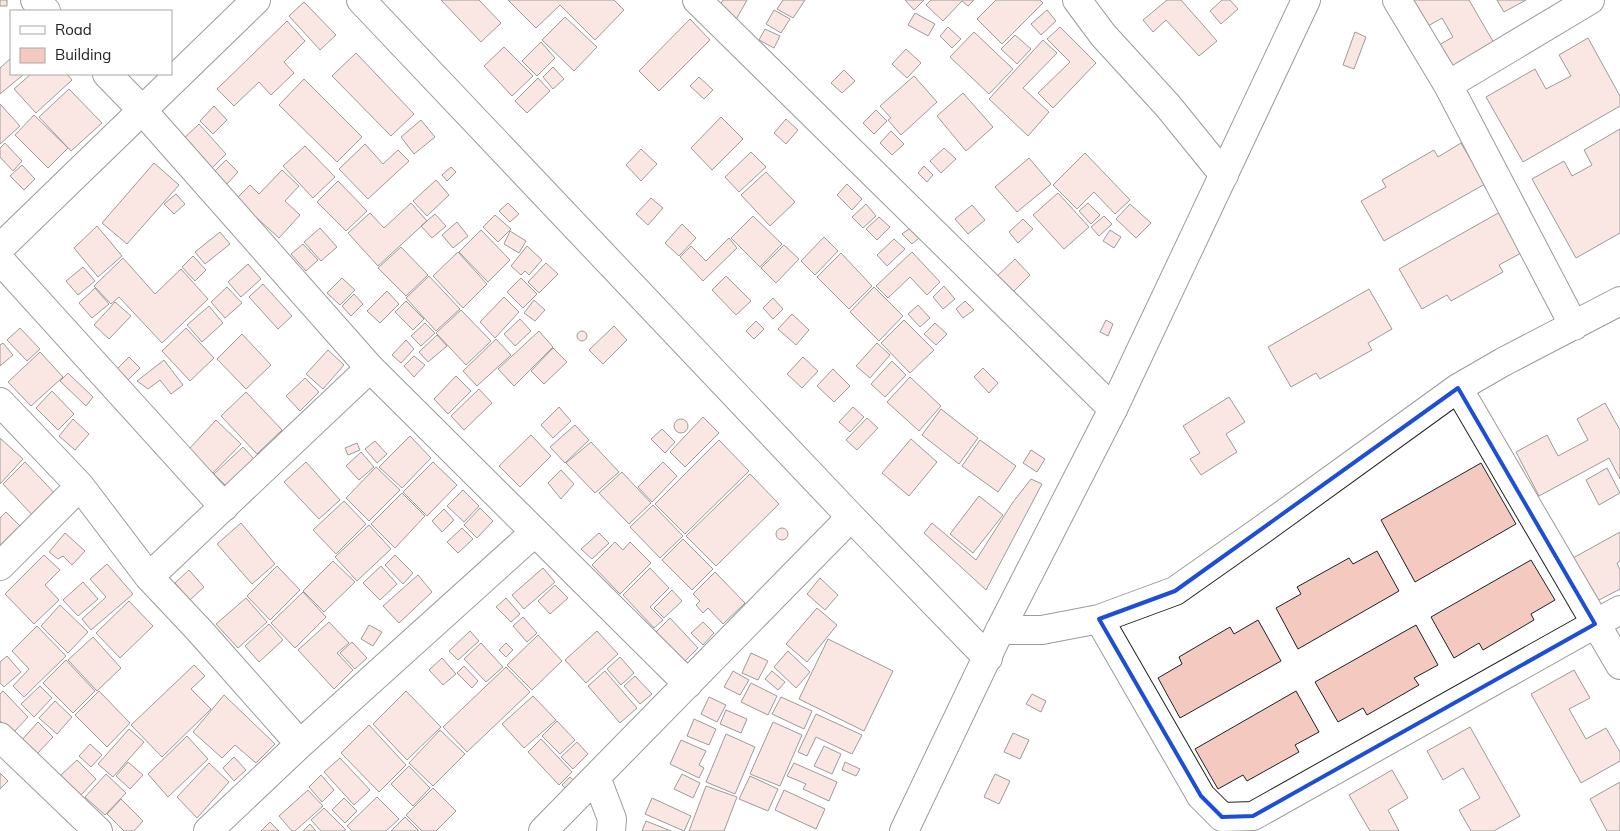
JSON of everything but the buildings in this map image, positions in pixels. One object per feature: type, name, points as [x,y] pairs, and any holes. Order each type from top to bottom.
[{"type":"street","points":[[35,0],[45,10]]},
{"type":"street","points":[[0,248],[256,0]]},
{"type":"street","points":[[361,0],[851,517],[988,658]]},
{"type":"street","points":[[697,0],[1113,410]]},
{"type":"street","points":[[1077,0],[1103,35],[1168,106],[1224,175]]},
{"type":"street","points":[[904,831],[1000,630],[1113,410],[1306,0]]},
{"type":"street","points":[[1397,0],[1448,85],[1574,326]]},
{"type":"street","points":[[1448,85],[1590,0]]},
{"type":"street","points":[[108,75],[142,110],[370,368],[688,684]]},
{"type":"street","points":[[0,260],[224,507]]},
{"type":"street","points":[[1000,630],[1042,630],[1099,619],[1175,591],[1458,388],[1503,362],[1620,301]]},
{"type":"street","points":[[149,577],[370,368]]},
{"type":"street","points":[[1458,388],[1620,664]]},
{"type":"street","points":[[0,402],[80,486],[149,577],[199,630],[300,744]]},
{"type":"street","points":[[0,566],[80,486]]},
{"type":"street","points":[[544,831],[851,517]]},
{"type":"street","points":[[208,831],[300,744],[535,532]]},
{"type":"street","points":[[1099,619],[1201,796],[1222,817],[1253,816],[1620,610]]},
{"type":"street","points":[[0,737],[98,831]]},
{"type":"street","points":[[596,777],[612,819],[611,831]]},
{"type":"highlighted area","points":[[1458,388],[1595,624],[1253,816],[1222,817],[1201,796],[1099,619],[1175,591]]}]
